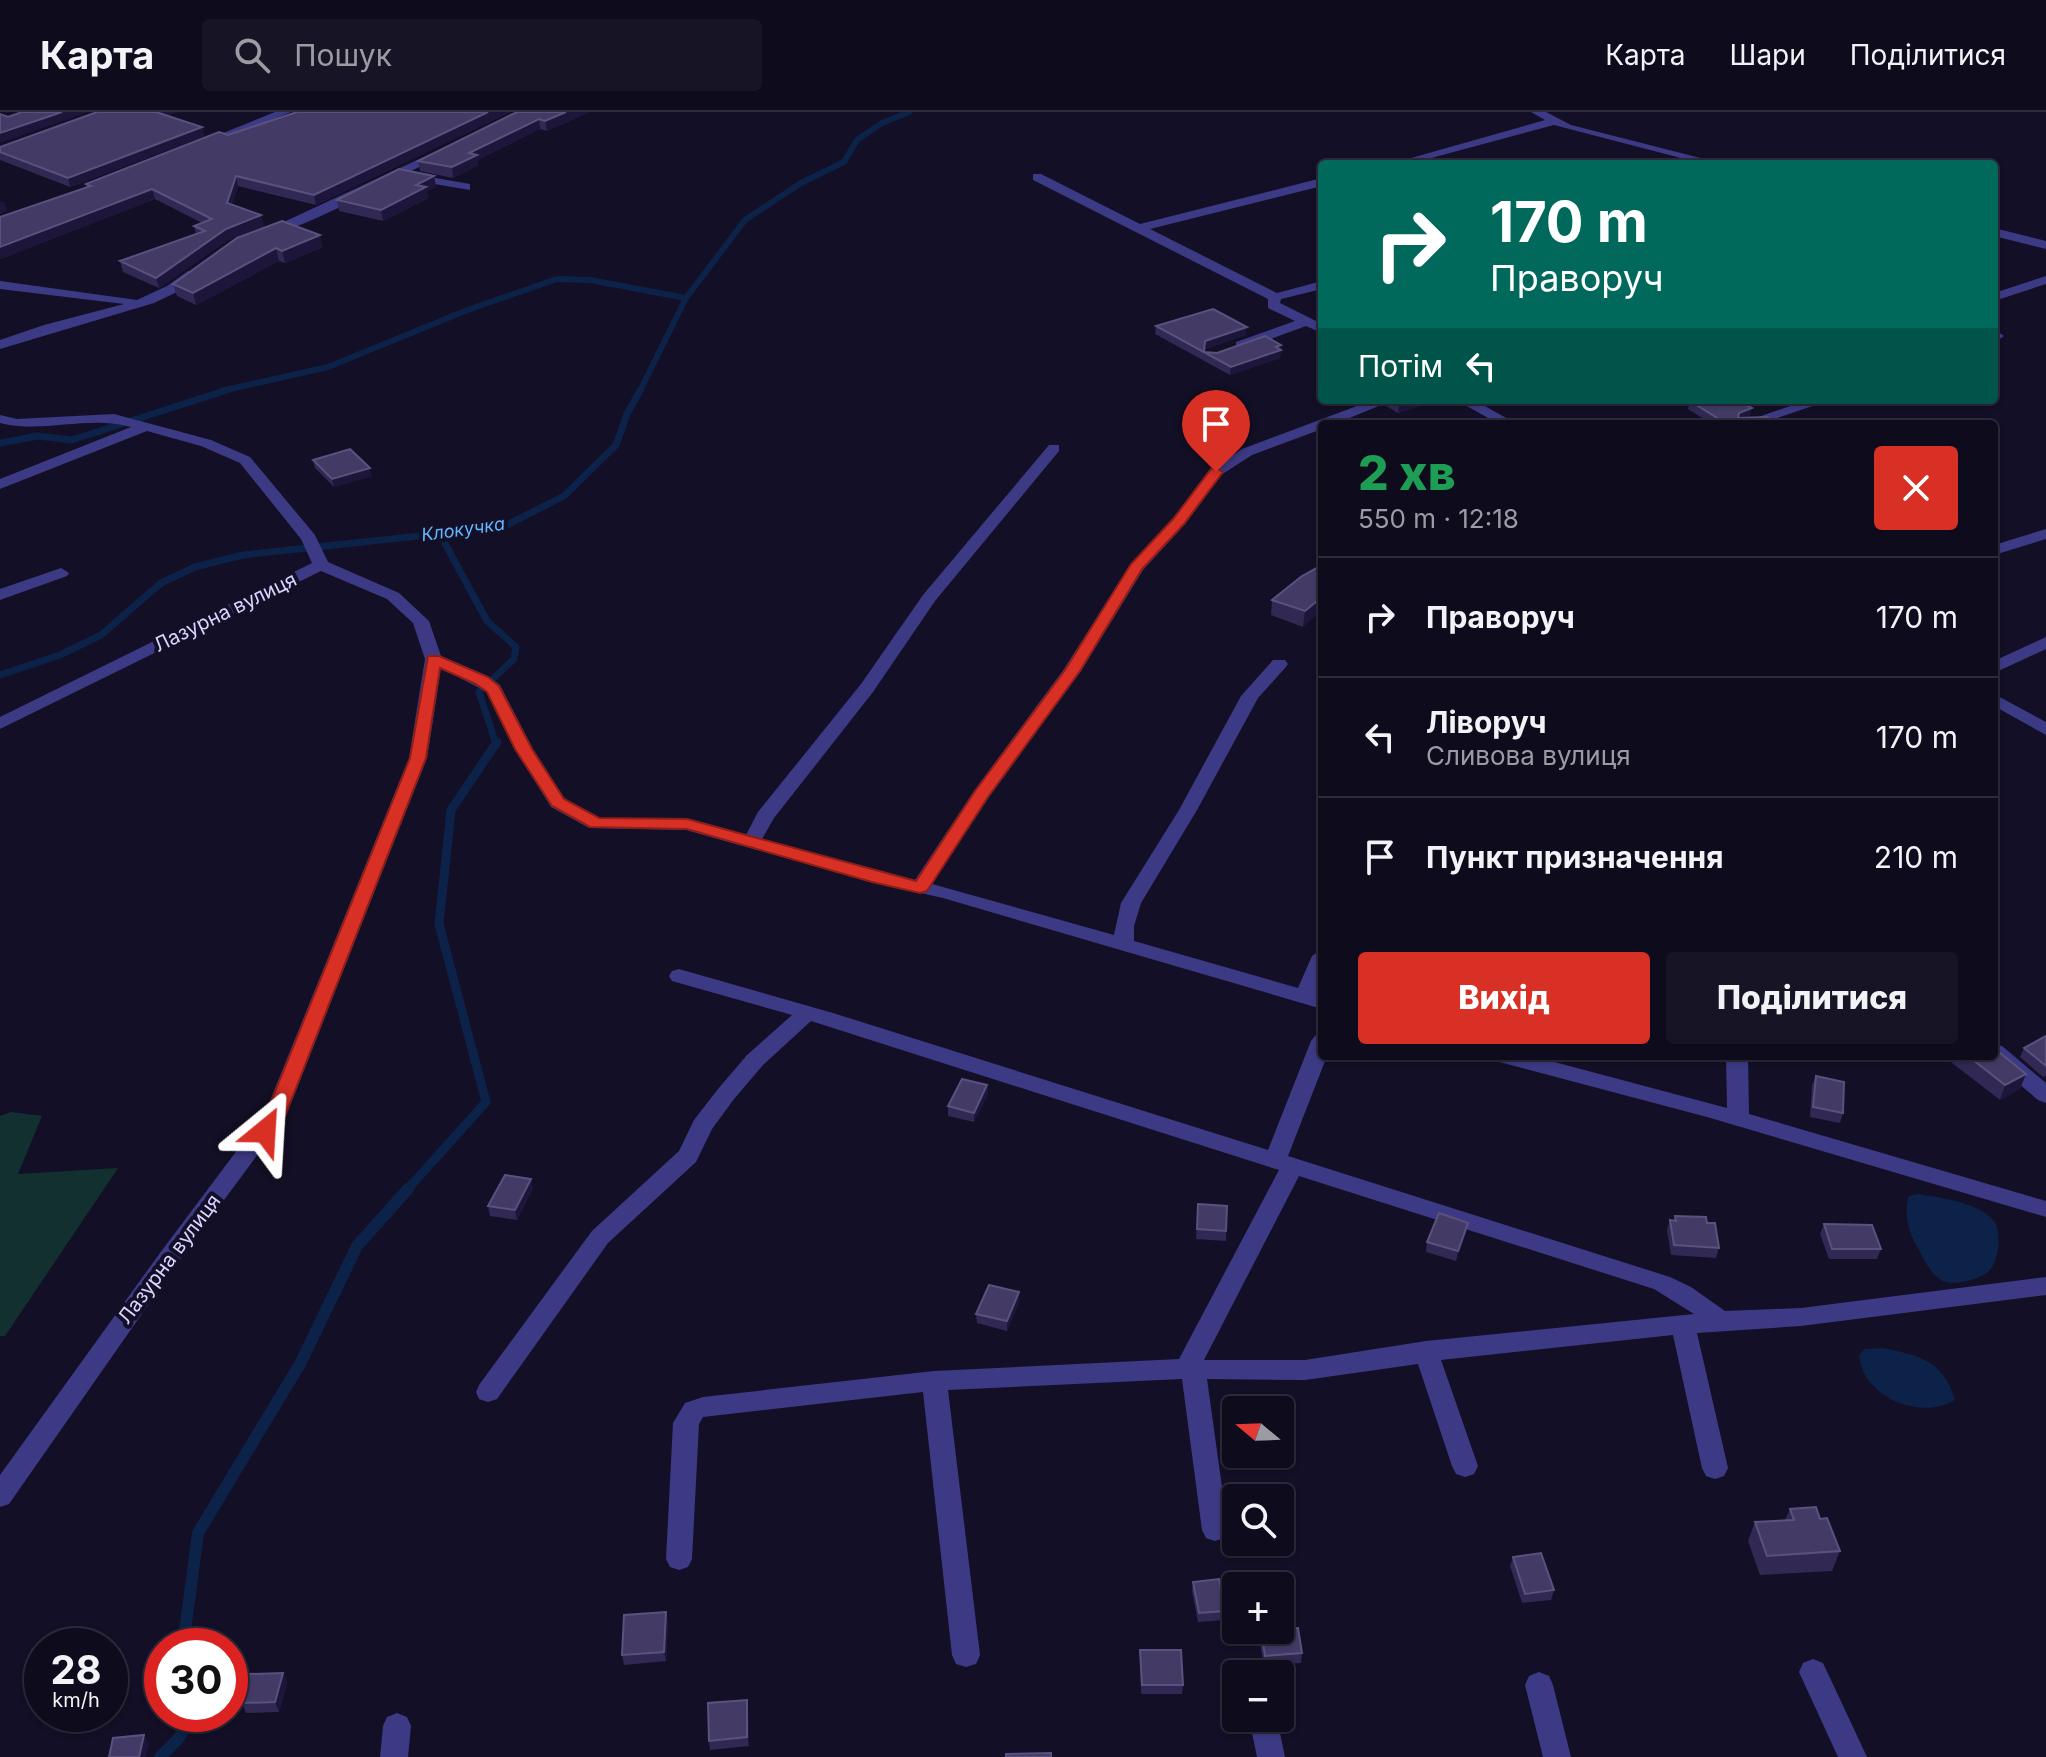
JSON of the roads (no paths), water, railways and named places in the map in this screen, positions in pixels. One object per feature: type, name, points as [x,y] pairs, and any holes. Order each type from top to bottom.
[{"type":"street","points":[[195,147],[285,112]]},
{"type":"street","points":[[1537,112],[1567,127],[1702,160]]},
{"type":"street","points":[[1411,160],[1556,121]]},
{"type":"street","points":[[247,240],[319,212],[460,143]]},
{"type":"street","points":[[399,173],[466,187]]},
{"type":"street","points":[[1037,177],[1275,297],[1318,286]]},
{"type":"street","points":[[1139,228],[1318,183]]},
{"type":"street","points":[[1998,233],[2046,245]]},
{"type":"street","points":[[0,345],[38,330],[140,303],[177,288],[204,265]]},
{"type":"street","points":[[1998,296],[2046,280]]},
{"type":"street","points":[[0,285],[140,303]]},
{"type":"street","points":[[1275,297],[1273,305],[1318,327]]},
{"type":"street","points":[[1224,351],[1305,322]]},
{"type":"street","points":[[1333,420],[1375,404]]},
{"type":"street","points":[[1471,404],[1502,420]]},
{"type":"street","points":[[1758,420],[1810,404]]},
{"type":"street","points":[[0,419],[17,423],[114,418],[177,433],[245,460],[276,494],[316,552]]},
{"type":"street","points":[[0,484],[140,425]]},
{"type":"street","points":[[920,887],[981,795],[1072,671],[1137,567],[1179,521],[1216,472],[1247,452],[1318,425]]},
{"type":"street","points":[[751,842],[765,816],[848,713],[929,598],[1054,448]]},
{"type":"street","points":[[1998,549],[2046,534]]},
{"type":"street","name":"Лазурна вулиця","points":[[0,724],[316,552],[393,596],[421,621],[434,659],[418,758],[275,1116],[159,1271],[0,1496]]},
{"type":"street","points":[[0,595],[61,573]]},
{"type":"street","points":[[1998,666],[2046,642]]},
{"type":"street","points":[[434,659],[488,685],[558,803],[596,824],[687,824],[1124,944],[1313,1000],[1318,976]]},
{"type":"street","points":[[1124,944],[1124,926],[1131,903],[1188,810],[1250,696],[1279,664]]},
{"type":"street","points":[[1998,701],[2046,730]]},
{"type":"street","points":[[679,976],[1431,1206],[1662,1283],[1683,1293],[1721,1321]]},
{"type":"street","points":[[488,1392],[600,1237],[688,1156],[702,1126],[726,1094],[774,1042],[807,1013]]},
{"type":"street","points":[[1215,1530],[1191,1371],[1194,1348],[1284,1162],[1318,1054]]},
{"type":"street","points":[[1998,1054],[2046,1095]]},
{"type":"street","points":[[1519,1060],[2046,1209]]},
{"type":"street","points":[[1737,1060],[1738,1120]]},
{"type":"street","points":[[679,1559],[686,1423],[694,1410],[934,1381],[1123,1370],[1305,1370],[1426,1351],[1721,1321],[1801,1317],[2046,1286]]},
{"type":"street","points":[[1683,1325],[1715,1468]]},
{"type":"street","points":[[1426,1351],[1465,1466]]},
{"type":"street","points":[[934,1381],[966,1655]]},
{"type":"street","points":[[1813,1672],[1853,1757]]},
{"type":"street","points":[[1539,1685],[1557,1757]]},
{"type":"street","points":[[394,1757],[397,1726]]},
{"type":"street","points":[[1266,1732],[1271,1757]]},
{"type":"water","points":[[1917,1194],[1968,1205],[1993,1220],[1998,1232],[1998,1247],[1995,1262],[1988,1272],[1958,1283],[1945,1282],[1934,1274],[1915,1244],[1908,1224],[1909,1196]]},
{"type":"water","points":[[1882,1348],[1907,1353],[1928,1362],[1944,1376],[1955,1400],[1926,1408],[1895,1401],[1882,1393],[1863,1371],[1859,1356],[1864,1349]]},
{"type":"waterway","name":"Клокучка","points":[[686,298],[745,220],[801,183],[844,162],[857,140],[882,123],[909,112]]},
{"type":"waterway","points":[[221,391],[328,367],[470,309],[557,279],[590,280],[686,298]]},
{"type":"waterway","name":"Клокучка","points":[[641,389],[686,298]]},
{"type":"waterway","points":[[0,443],[38,436],[72,440],[230,389]]},
{"type":"waterway","name":"Клокучка","points":[[0,675],[60,655],[101,635],[161,583],[195,567],[243,555],[503,527],[564,496],[616,445],[627,414],[641,389]]},
{"type":"waterway","points":[[441,536],[487,621],[516,647],[514,659],[479,692],[496,744]]},
{"type":"waterway","points":[[406,1191],[486,1102],[439,924],[451,810],[496,744]]},
{"type":"waterway","points":[[185,1628],[198,1533],[300,1364],[357,1246],[408,1189]]},
{"type":"waterway","points":[[160,1757],[182,1732]]}]
